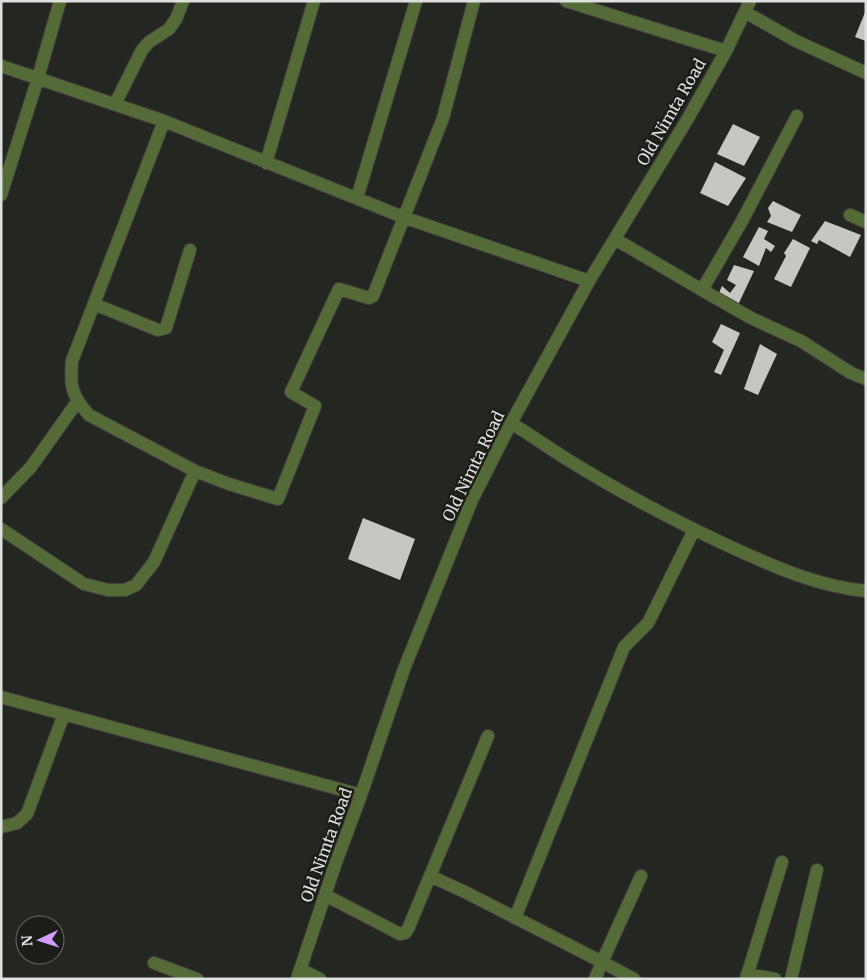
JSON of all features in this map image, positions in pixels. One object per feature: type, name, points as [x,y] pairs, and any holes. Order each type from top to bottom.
[{"type":"street","points":[[1,195],[60,1]]},
{"type":"street","points":[[115,104],[142,50],[149,42],[169,29],[176,19],[183,1]]},
{"type":"street","points":[[266,163],[314,1]]},
{"type":"street","points":[[357,198],[416,1]]},
{"type":"street","points":[[164,121],[72,361],[70,382],[77,402],[89,414],[195,471],[278,499],[316,406],[291,392],[339,289],[369,298],[373,296],[443,118],[474,1]]},
{"type":"street","points":[[566,1],[726,51]]},
{"type":"street","points":[[747,7],[788,37],[866,73]]},
{"type":"street","name":"Old Nimta Road","points":[[299,974],[404,669],[472,500],[511,423],[589,281],[687,120],[726,51],[747,7]]},
{"type":"street","points":[[1,66],[164,121],[403,217],[589,281]]},
{"type":"street","points":[[702,290],[742,221],[797,116]]},
{"type":"street","points":[[850,216],[866,222]]},
{"type":"street","points":[[614,239],[751,318],[801,341],[866,380]]},
{"type":"street","points":[[94,304],[158,330],[166,328],[190,250]]},
{"type":"street","points":[[1,498],[31,467],[77,402]]},
{"type":"street","points":[[511,423],[579,467],[694,530],[814,582],[845,589],[866,591]]},
{"type":"street","points":[[1,529],[84,584],[108,590],[125,590],[136,585],[154,562],[195,471]]},
{"type":"street","points":[[515,918],[624,647],[648,623],[694,530]]},
{"type":"street","points":[[1,697],[361,795]]},
{"type":"street","points":[[1,827],[17,823],[27,814],[64,714]]},
{"type":"street","points":[[325,896],[393,932],[405,933],[488,736]]},
{"type":"street","points":[[775,979],[747,976],[782,862]]},
{"type":"street","points":[[790,979],[817,870]]},
{"type":"street","points":[[430,876],[634,979]]},
{"type":"street","points":[[596,979],[641,876]]},
{"type":"street","points":[[154,963],[197,979]]},
{"type":"street","points":[[299,974],[320,979]]},
{"type":"building","points":[[866,10],[866,41],[855,37]]},
{"type":"building","points":[[733,124],[760,137],[744,166],[717,154]]},
{"type":"building","points":[[715,162],[746,178],[728,206],[700,193]]},
{"type":"building","points":[[773,201],[801,215],[792,232],[767,222],[771,216],[768,208]]},
{"type":"building","points":[[825,221],[861,235],[850,257],[819,240],[817,244],[811,241]]},
{"type":"building","points":[[759,227],[768,231],[764,239],[775,246],[771,252],[766,248],[759,266],[743,257]]},
{"type":"building","points":[[793,239],[810,248],[791,287],[774,279],[786,256],[784,253]]},
{"type":"building","points":[[734,265],[754,271],[737,307],[718,295],[722,286],[730,293],[736,285],[727,280]]},
{"type":"building","points":[[721,324],[740,333],[721,375],[714,372],[724,350],[712,342]]},
{"type":"building","points":[[760,344],[777,354],[758,395],[744,389]]},
{"type":"building","points":[[363,518],[415,539],[400,580],[348,559]]}]
